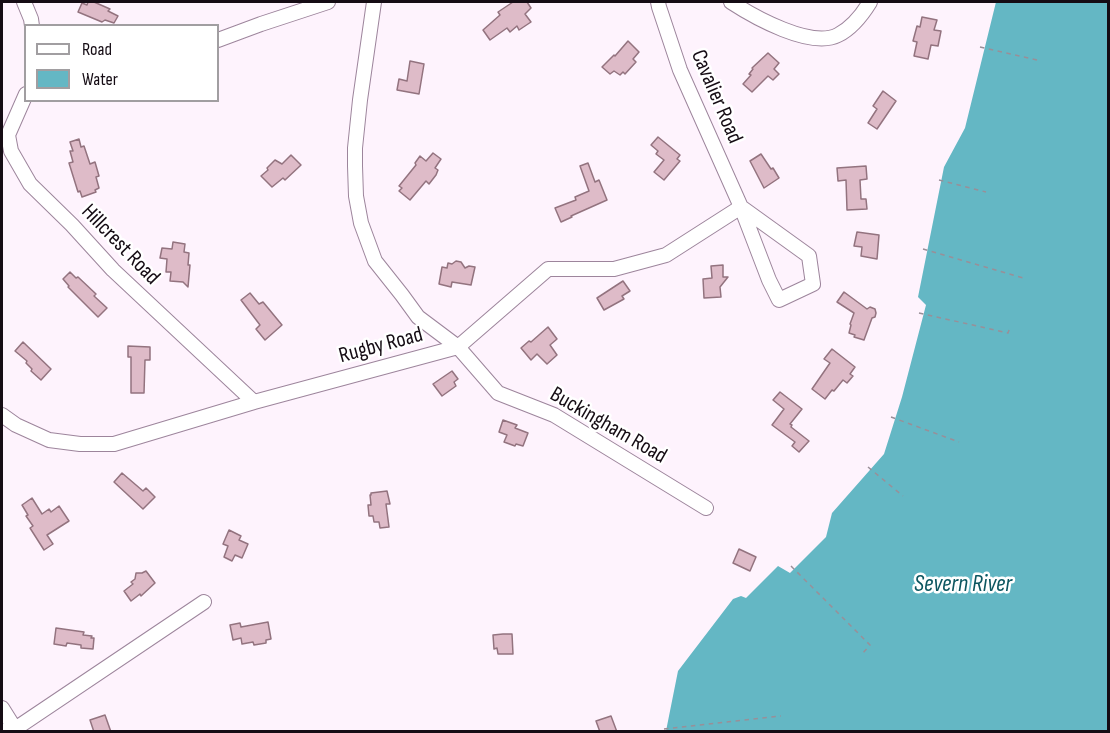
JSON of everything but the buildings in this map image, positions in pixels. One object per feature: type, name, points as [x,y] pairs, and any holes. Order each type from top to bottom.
[{"type":"street","points":[[24,2],[32,24]]},
{"type":"street","points":[[219,40],[328,2]]},
{"type":"street","name":"Buckingham Road","points":[[374,2],[355,148],[356,196],[362,223],[375,261],[418,317],[458,347],[498,393],[554,415],[706,508]]},
{"type":"street","name":"Cavalier Road","points":[[658,2],[680,70],[747,213],[769,280],[779,300],[813,284],[809,256],[747,213]]},
{"type":"street","points":[[731,2],[766,22],[806,37],[822,39],[837,36],[851,27],[870,2]]},
{"type":"street","name":"Hillcrest Road","points":[[24,99],[8,135],[10,151],[30,184],[113,270],[254,402]]},
{"type":"street","name":"Rugby Road","points":[[2,415],[16,425],[49,440],[80,444],[114,444],[254,402],[458,347],[548,269],[614,269],[666,255],[747,213]]},
{"type":"street","points":[[3,713],[11,730],[204,602]]},
{"type":"path","points":[[980,47],[1037,60]]},
{"type":"path","points":[[939,180],[986,192]]},
{"type":"path","points":[[924,249],[1023,278]]},
{"type":"path","points":[[919,313],[1008,333],[1010,327]]},
{"type":"path","points":[[891,417],[959,442]]},
{"type":"path","points":[[868,468],[903,496]]},
{"type":"path","points":[[791,566],[870,645],[863,653]]},
{"type":"path","points":[[664,729],[782,716]]},
{"type":"water","name":"Severn River","points":[[996,2],[1108,2],[1108,731],[666,731],[678,671],[733,599],[741,596],[746,598],[778,566],[790,573],[826,537],[832,513],[884,454],[902,397],[926,305],[918,297],[944,167],[965,128]]}]
